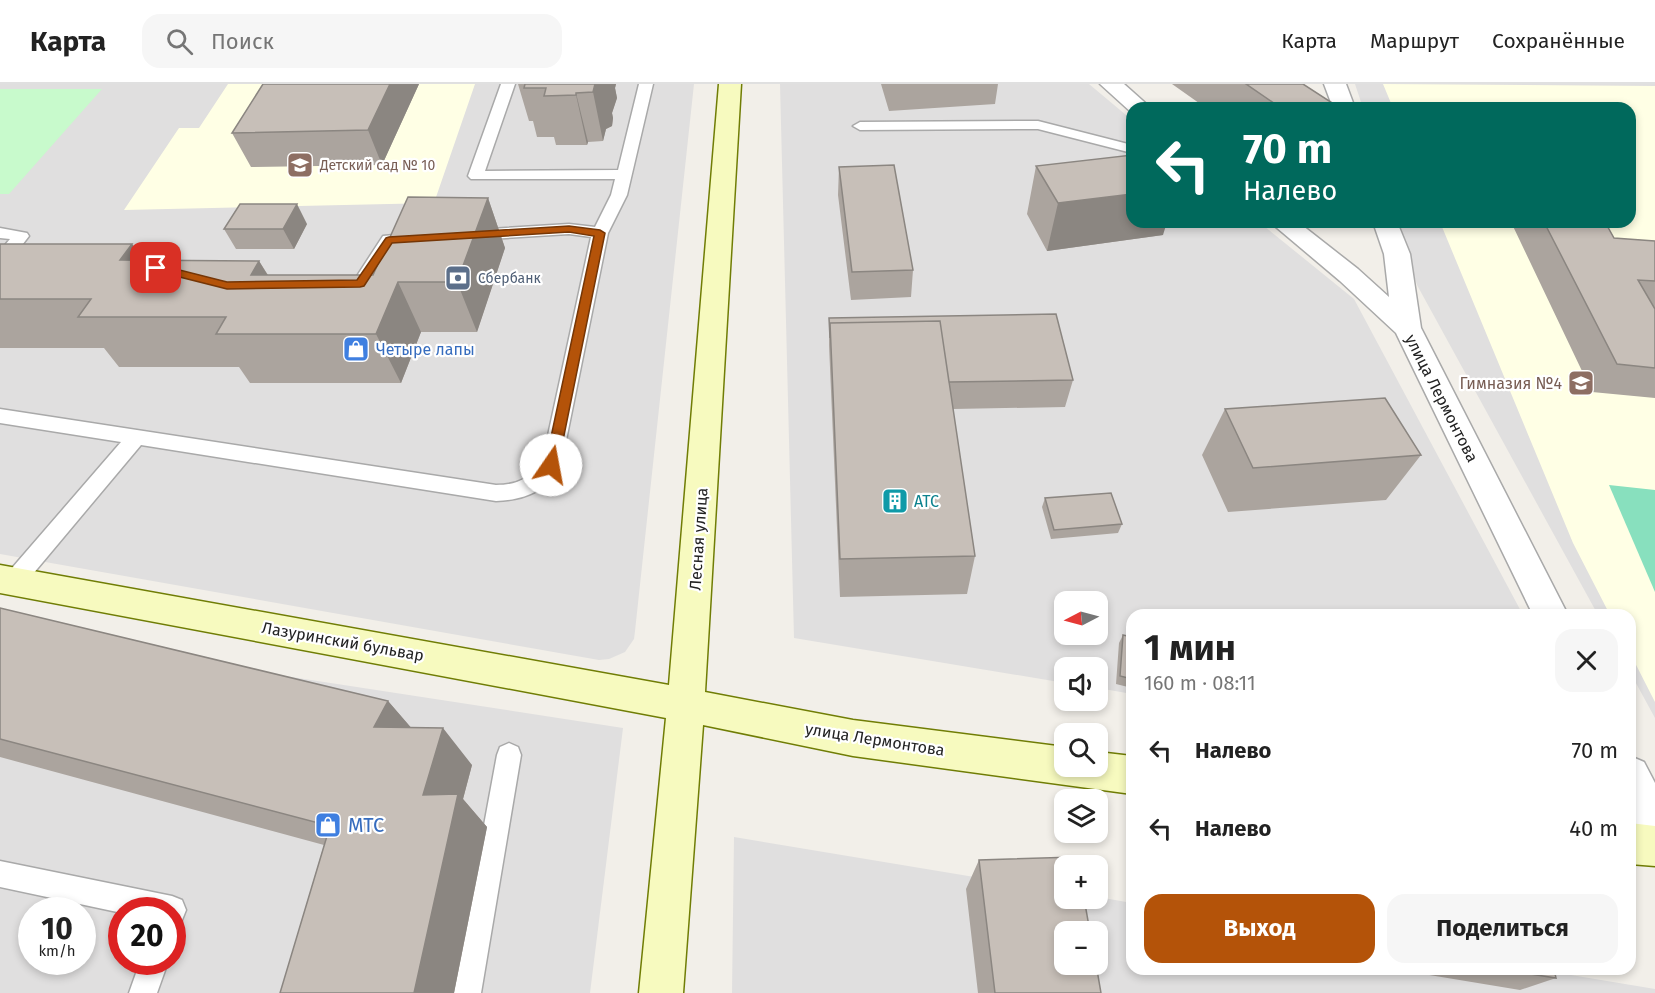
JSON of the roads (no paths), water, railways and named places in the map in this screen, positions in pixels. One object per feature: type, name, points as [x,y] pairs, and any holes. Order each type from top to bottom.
[{"type":"street","name":"Лесная улица","points":[[661,993],[686,705],[730,84]]},
{"type":"street","points":[[1111,84],[1133,102]]},
{"type":"street","points":[[1335,84],[1342,102]]},
{"type":"street","name":"улица Лермонтова","points":[[1290,228],[1349,275],[1407,328],[1548,609]]},
{"type":"street","points":[[1387,228],[1397,254],[1407,328]]},
{"type":"street","name":"Лазуринский бульвар","points":[[7,580],[686,705]]},
{"type":"street","name":"улица Лермонтова","points":[[686,705],[853,738],[1054,765]]},
{"type":"street","name":"улица Лермонтова","points":[[1108,772],[1126,775]]},
{"type":"street","points":[[1636,787],[1655,824]]},
{"type":"street","points":[[1636,844],[1655,846]]},
{"type":"lane","points":[[508,84],[476,176],[624,174]]},
{"type":"lane","points":[[0,416],[496,493],[528,490],[538,482],[551,465],[600,233],[619,195],[646,84]]},
{"type":"lane","points":[[860,126],[1038,125],[1126,147]]},
{"type":"lane","points":[[461,236],[569,229],[600,233]]},
{"type":"lane","points":[[0,233],[21,236],[4,265]]},
{"type":"lane","points":[[327,284],[360,284],[389,240],[437,237]]},
{"type":"lane","points":[[7,580],[137,436]]},
{"type":"lane","points":[[467,993],[509,755]]},
{"type":"lane","points":[[0,874],[110,897]]},
{"type":"lane","points":[[143,993],[149,975]]},
{"type":"place","name":"Детский сад № 10","points":[[300,165]]},
{"type":"place","name":"Сбербанк","points":[[458,278]]},
{"type":"place","name":"Четыре лапы","points":[[356,349]]},
{"type":"place","name":"Гимназия №4","points":[[1581,383]]},
{"type":"place","name":"АТС","points":[[895,501]]},
{"type":"place","name":"МТС","points":[[328,825]]}]
